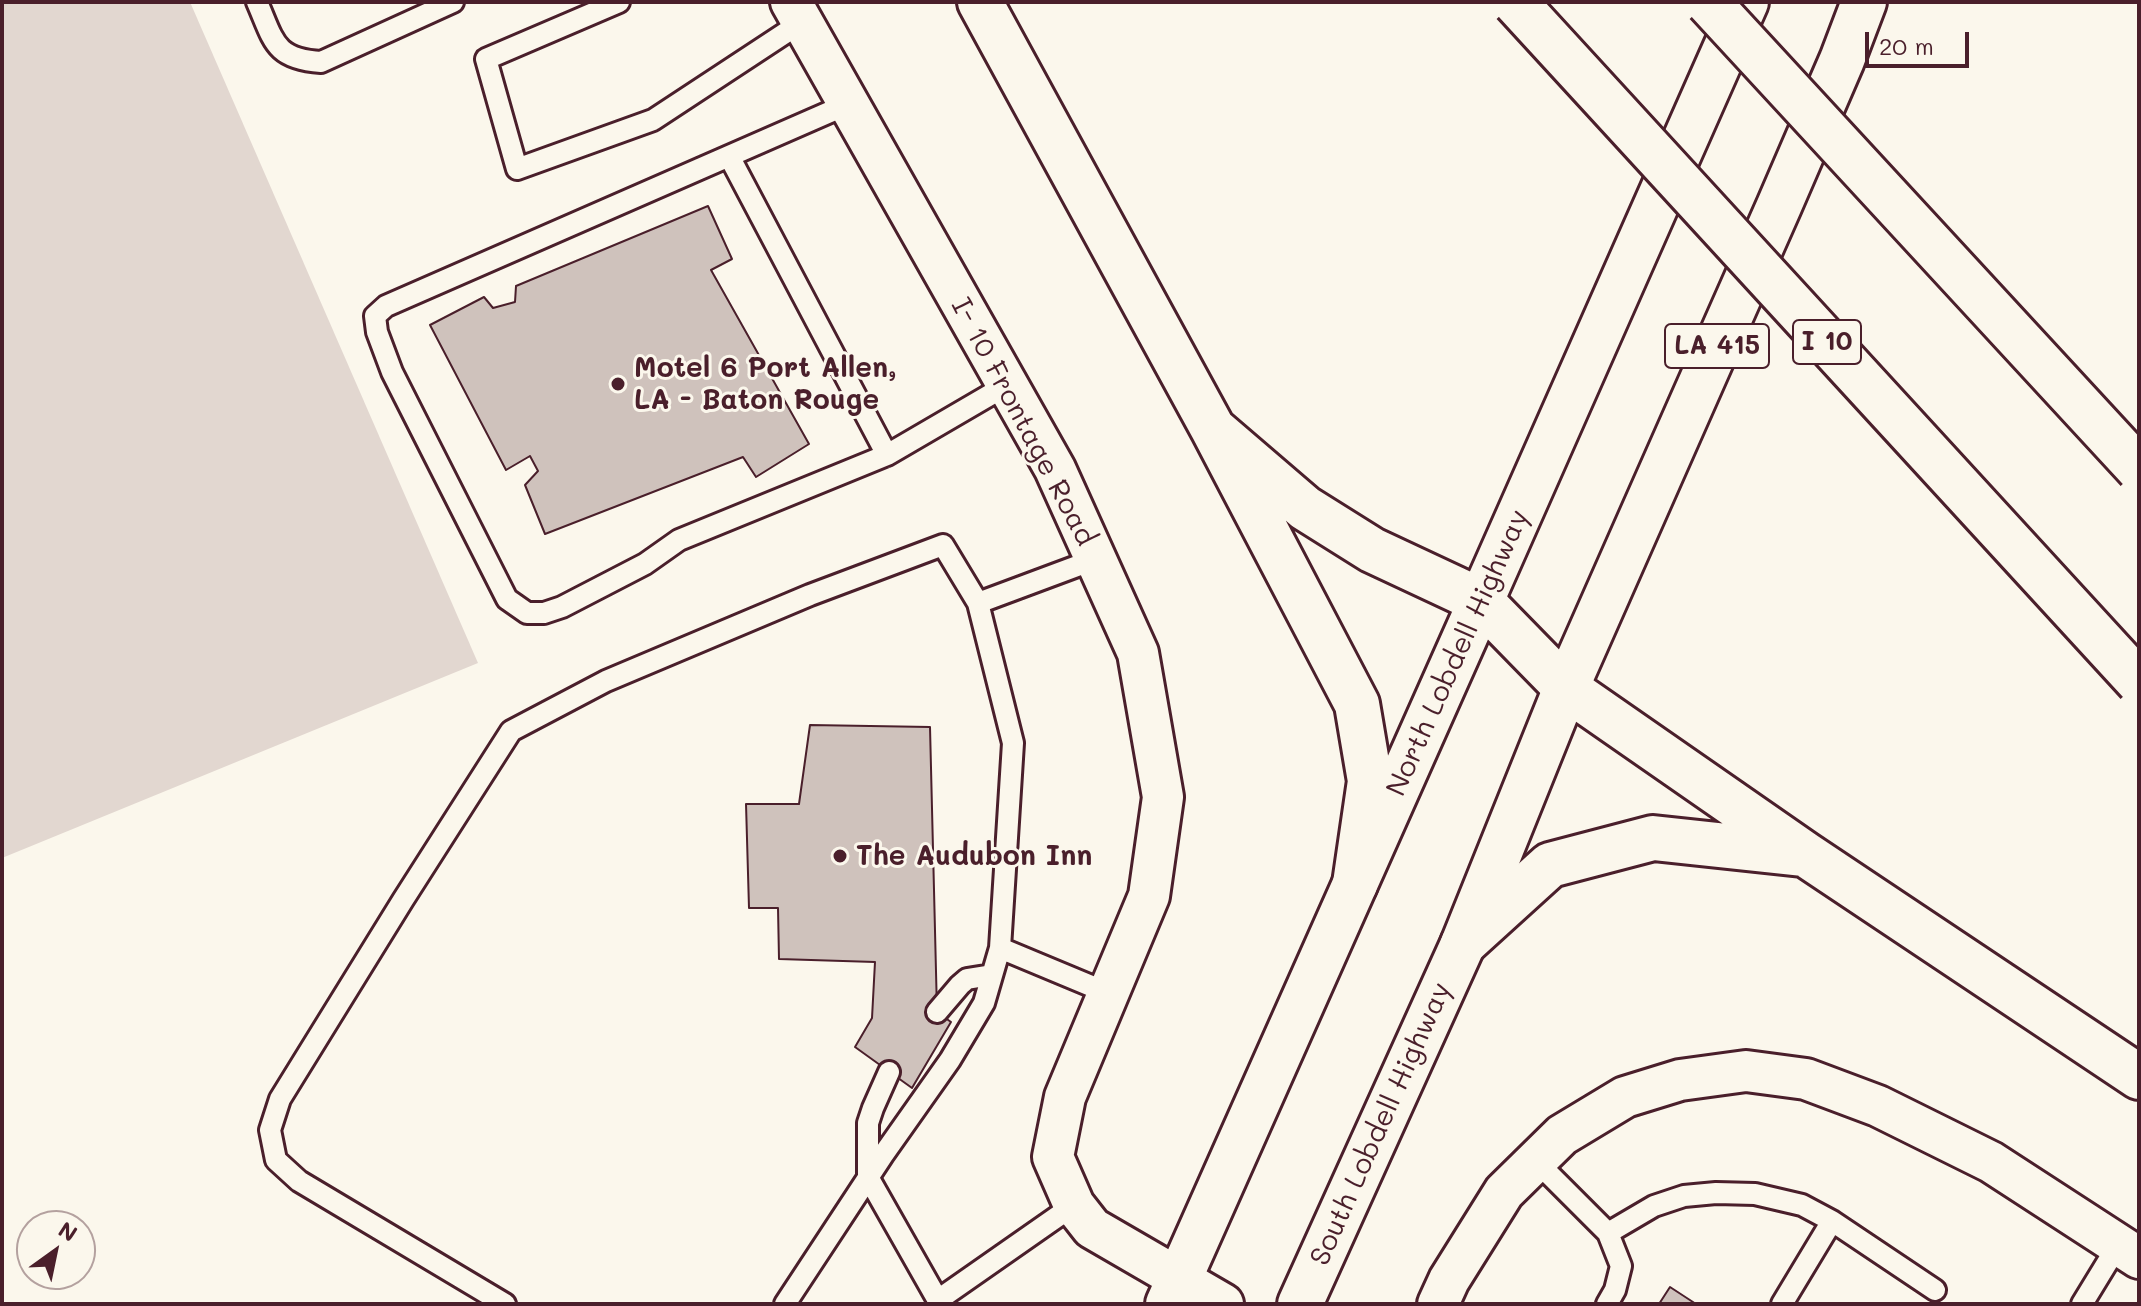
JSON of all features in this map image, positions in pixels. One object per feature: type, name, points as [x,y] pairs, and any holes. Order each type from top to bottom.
[{"type":"main road","points":[[980,2],[1213,429],[1357,704],[1370,781],[1355,884]]},
{"type":"main road","name":"I 10","points":[[1515,2],[2139,682]]},
{"type":"main road","points":[[1708,2],[2139,469]]},
{"type":"main road","name":"North Lobdell Highway","points":[[1173,1291],[1746,2]]},
{"type":"main road","name":"LA 415","points":[[1463,944],[1566,688],[1773,221],[1864,2]]},
{"type":"main road","points":[[1213,429],[1305,508],[1372,550],[1481,601],[1566,688],[1805,854],[2139,1077]]},
{"type":"main road","points":[[1463,944],[1550,865],[1653,838],[1805,854]]},
{"type":"main road","name":"South Lobdell Highway","points":[[1300,1304],[1463,944]]},
{"type":"street","name":"I- 10 Frontage Road","points":[[796,12],[1055,469],[1138,653],[1163,797],[1149,896],[1065,1097],[1053,1157],[1083,1216]]},
{"type":"street","points":[[1438,1304],[1449,1280],[1504,1192],[1562,1135],[1625,1097],[1680,1080],[1746,1071],[1806,1079],[1878,1106],[1991,1162],[2128,1252]]},
{"type":"street","points":[[1083,1216],[1173,1291],[1223,1304]]},
{"type":"lane","points":[[257,2],[277,48],[300,60],[321,62],[453,2]]},
{"type":"lane","points":[[619,2],[486,59],[517,169],[653,120],[796,12]]},
{"type":"lane","points":[[848,104],[386,306],[375,316],[377,332],[392,372],[507,599],[527,613],[544,613],[562,607],[645,564],[679,540],[887,455],[1007,385]]},
{"type":"lane","points":[[729,156],[887,455]]},
{"type":"lane","points":[[505,1304],[299,1181],[276,1160],[270,1130],[280,1099],[511,731],[606,681],[810,595],[943,545],[978,603],[1013,743],[1000,948],[984,1003],[950,1060],[785,1304]]},
{"type":"lane","points":[[978,603],[1096,559]]},
{"type":"lane","points":[[1000,948],[1108,993]]},
{"type":"lane","points":[[937,1012],[967,979],[992,975]]},
{"type":"lane","points":[[889,1072],[868,1123],[868,1177],[939,1302],[1083,1216]]},
{"type":"lane","points":[[1536,1161],[1608,1233],[1621,1266],[1615,1290],[1607,1304]]},
{"type":"lane","points":[[1608,1233],[1654,1206],[1684,1196],[1755,1194],[1802,1205],[1832,1221],[1935,1290]]},
{"type":"lane","points":[[1782,1304],[1832,1221]]},
{"type":"lane","points":[[2082,1304],[2128,1252]]},
{"type":"shaded area","points":[[2,2],[190,2],[478,663],[2,858]]},
{"type":"building","name":"Motel 6 Port Allen, LA - Baton Rouge","points":[[708,206],[732,259],[711,270],[809,444],[756,477],[743,457],[545,534],[525,485],[538,471],[530,456],[506,470],[430,325],[484,297],[493,308],[515,302],[516,286]]},
{"type":"building","name":"The Audubon Inn","points":[[810,725],[930,727],[937,1012],[951,1022],[912,1088],[855,1047],[872,1018],[875,962],[779,959],[778,908],[749,908],[746,804],[799,804]]},
{"type":"building","points":[[1670,1287],[1696,1304],[1659,1304]]},
{"type":"place","name":"Motel 6 Port Allen, LA - Baton Rouge","points":[[618,384]]},
{"type":"place","name":"The Audubon Inn","points":[[840,856]]}]
